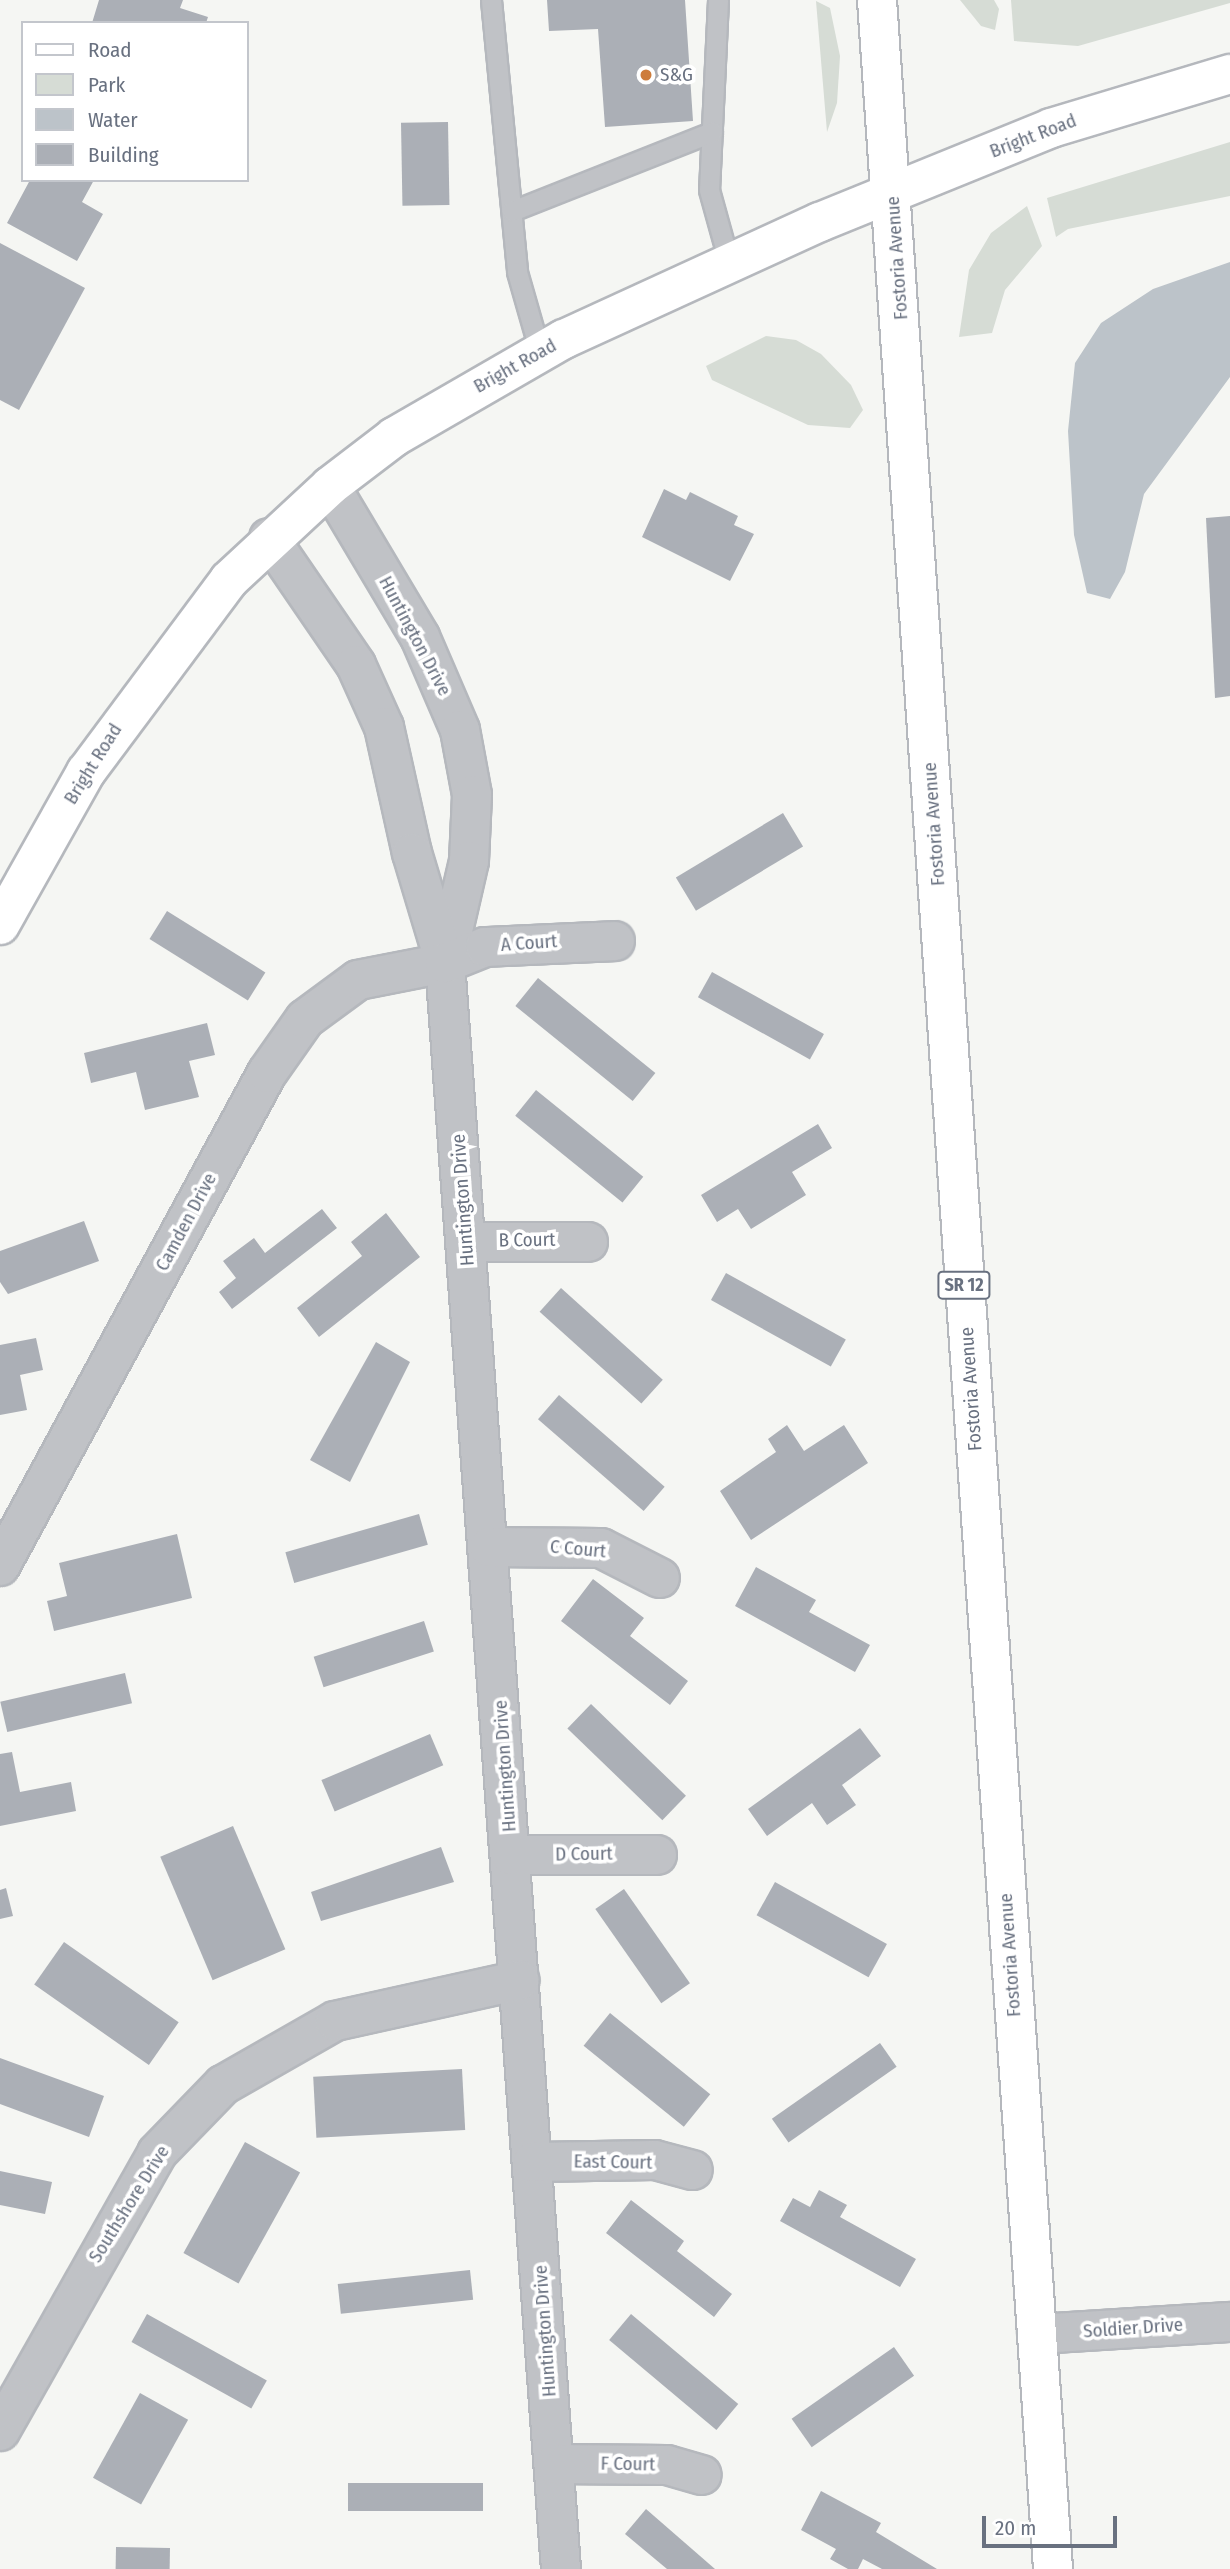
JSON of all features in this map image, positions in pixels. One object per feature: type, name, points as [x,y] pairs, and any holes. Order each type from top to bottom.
[{"type":"main road","name":"Fostoria Avenue","points":[[877,0],[893,191],[1053,2569]]},
{"type":"main road","name":"Bright Road","points":[[0,925],[86,772],[147,682],[269,538],[330,486],[394,437],[540,352],[729,262],[893,191],[1051,128],[1230,74]]},
{"type":"street","name":"Huntington Drive","points":[[330,486],[421,637],[460,730],[472,795],[469,861],[446,963]]},
{"type":"street","name":"Huntington Drive","points":[[269,538],[356,666],[384,726],[412,853],[446,963],[561,2569]]},
{"type":"street","name":"A Court","points":[[446,963],[523,940],[615,941]]},
{"type":"street","name":"Camden Drive","points":[[0,1566],[267,1073],[305,1020],[358,980],[446,963]]},
{"type":"street","name":"B Court","points":[[466,1242],[588,1242]]},
{"type":"street","name":"C Court","points":[[489,1547],[601,1548],[632,1558],[660,1578]]},
{"type":"street","name":"D Court","points":[[511,1855],[657,1855]]},
{"type":"street","name":"Southshore Drive","points":[[0,2431],[157,2153],[223,2085],[335,2021],[520,1980]]},
{"type":"street","name":"East Court","points":[[533,2162],[655,2161],[692,2170]]},
{"type":"street","name":"Soldier Drive","points":[[1037,2334],[1230,2322]]},
{"type":"street","name":"F Court","points":[[554,2464],[655,2464],[702,2475]]},
{"type":"lane","points":[[491,0],[517,272],[540,352]]},
{"type":"lane","points":[[718,0],[709,190],[729,262]]},
{"type":"lane","points":[[512,211],[712,132]]},
{"type":"green space","points":[[960,0],[994,0],[999,9],[995,30],[981,26]]},
{"type":"green space","points":[[1011,0],[1230,0],[1230,3],[1078,46],[1014,41]]},
{"type":"green space","points":[[816,1],[830,8],[840,56],[837,103],[827,132]]},
{"type":"green space","points":[[1230,142],[1230,196],[1068,229],[1056,237],[1047,198]]},
{"type":"green space","points":[[1027,206],[1042,246],[1005,290],[992,333],[959,337],[969,270],[991,233]]},
{"type":"green space","points":[[766,336],[796,340],[821,354],[851,385],[863,410],[850,428],[808,425],[712,380],[706,366]]},
{"type":"water","points":[[1230,262],[1230,377],[1144,494],[1125,572],[1110,599],[1087,593],[1074,535],[1068,431],[1075,363],[1101,323],[1153,289]]},
{"type":"building","points":[[99,0],[183,0],[180,8],[208,17],[207,21],[93,21]]},
{"type":"building","name":"S&G","points":[[547,0],[685,0],[693,121],[605,127],[598,29],[549,31]]},
{"type":"building","points":[[448,122],[449,205],[402,206],[401,123]]},
{"type":"building","points":[[29,182],[93,182],[82,202],[103,214],[77,261],[7,223]]},
{"type":"building","points":[[0,243],[85,288],[19,410],[0,400]]},
{"type":"building","points":[[664,489],[686,500],[690,492],[738,516],[734,525],[754,534],[730,581],[642,537]]},
{"type":"building","points":[[1230,516],[1230,696],[1215,698],[1206,518]]},
{"type":"building","points":[[783,813],[803,846],[696,911],[676,877]]},
{"type":"building","points":[[167,911],[265,972],[248,1000],[150,939]]},
{"type":"building","points":[[712,972],[824,1034],[810,1059],[698,997]]},
{"type":"building","points":[[538,978],[655,1073],[633,1101],[515,1006]]},
{"type":"building","points":[[207,1023],[215,1055],[189,1061],[199,1097],[145,1110],[136,1072],[91,1083],[84,1053]]},
{"type":"building","points":[[536,1090],[643,1177],[622,1202],[515,1116]]},
{"type":"building","points":[[818,1124],[832,1148],[792,1172],[806,1195],[751,1229],[738,1209],[717,1222],[701,1195]]},
{"type":"building","points":[[322,1209],[337,1228],[232,1309],[219,1292],[236,1278],[223,1261],[254,1238],[265,1253]]},
{"type":"building","points":[[386,1213],[420,1257],[319,1337],[297,1308],[362,1256],[351,1242]]},
{"type":"building","points":[[84,1221],[99,1261],[8,1294],[0,1282],[0,1251]]},
{"type":"building","points":[[726,1273],[846,1339],[831,1367],[711,1300]]},
{"type":"building","points":[[561,1288],[663,1380],[641,1403],[540,1312]]},
{"type":"building","points":[[36,1338],[43,1370],[20,1375],[27,1410],[0,1415],[0,1345]]},
{"type":"building","points":[[376,1342],[410,1362],[350,1482],[310,1460]]},
{"type":"building","points":[[559,1395],[665,1487],[644,1511],[538,1419]]},
{"type":"building","points":[[787,1425],[804,1451],[844,1425],[868,1463],[751,1540],[720,1491],[776,1452],[768,1439]]},
{"type":"building","points":[[419,1514],[428,1545],[294,1583],[285,1552]]},
{"type":"building","points":[[177,1534],[192,1598],[54,1631],[47,1601],[67,1596],[59,1563]]},
{"type":"building","points":[[756,1567],[816,1600],[809,1612],[870,1645],[855,1672],[735,1606]]},
{"type":"building","points":[[593,1579],[644,1618],[630,1636],[688,1681],[670,1705],[561,1621]]},
{"type":"building","points":[[424,1621],[434,1651],[324,1687],[314,1657]]},
{"type":"building","points":[[125,1673],[132,1703],[7,1732],[0,1702]]},
{"type":"building","points":[[591,1704],[686,1796],[662,1820],[567,1728]]},
{"type":"building","points":[[860,1728],[881,1756],[842,1785],[856,1805],[827,1825],[812,1803],[767,1836],[748,1809]]},
{"type":"building","points":[[430,1734],[443,1765],[335,1811],[321,1780]]},
{"type":"building","points":[[12,1752],[20,1792],[71,1782],[76,1811],[0,1826],[0,1754]]},
{"type":"building","points":[[233,1826],[285,1949],[213,1980],[160,1857]]},
{"type":"building","points":[[441,1847],[454,1882],[321,1921],[311,1892]]},
{"type":"building","points":[[775,1882],[887,1944],[869,1977],[757,1915]]},
{"type":"building","points":[[6,1888],[13,1916],[0,1919],[0,1890]]},
{"type":"building","points":[[624,1889],[690,1983],[661,2003],[595,1909]]},
{"type":"building","points":[[64,1942],[179,2022],[149,2065],[34,1985]]},
{"type":"building","points":[[610,2013],[710,2094],[684,2127],[584,2046]]},
{"type":"building","points":[[880,2043],[897,2067],[789,2142],[772,2119]]},
{"type":"building","points":[[0,2058],[104,2096],[89,2137],[0,2104]]},
{"type":"building","points":[[462,2069],[465,2130],[316,2138],[313,2077]]},
{"type":"building","points":[[245,2142],[300,2173],[239,2284],[183,2253]]},
{"type":"building","points":[[0,2171],[52,2182],[45,2214],[0,2205]]},
{"type":"building","points":[[819,2190],[847,2205],[840,2217],[916,2259],[900,2287],[780,2221],[793,2198],[810,2207]]},
{"type":"building","points":[[631,2200],[684,2241],[677,2251],[732,2294],[714,2317],[606,2233]]},
{"type":"building","points":[[470,2270],[473,2300],[341,2314],[338,2284]]},
{"type":"building","points":[[147,2314],[267,2380],[251,2408],[131,2342]]},
{"type":"building","points":[[631,2314],[738,2404],[716,2430],[609,2340]]},
{"type":"building","points":[[894,2347],[914,2376],[812,2447],[792,2419]]},
{"type":"building","points":[[140,2393],[188,2420],[141,2505],[93,2478]]},
{"type":"building","points":[[348,2483],[483,2483],[483,2511],[348,2511]]},
{"type":"building","points":[[821,2491],[881,2523],[876,2532],[937,2569],[882,2569],[863,2559],[858,2569],[848,2569],[830,2559],[836,2549],[801,2530]]},
{"type":"building","points":[[646,2509],[715,2569],[667,2569],[625,2534]]},
{"type":"building","points":[[116,2547],[170,2548],[170,2569],[116,2569]]},
{"type":"place","name":"S&G","points":[[646,75]]}]
